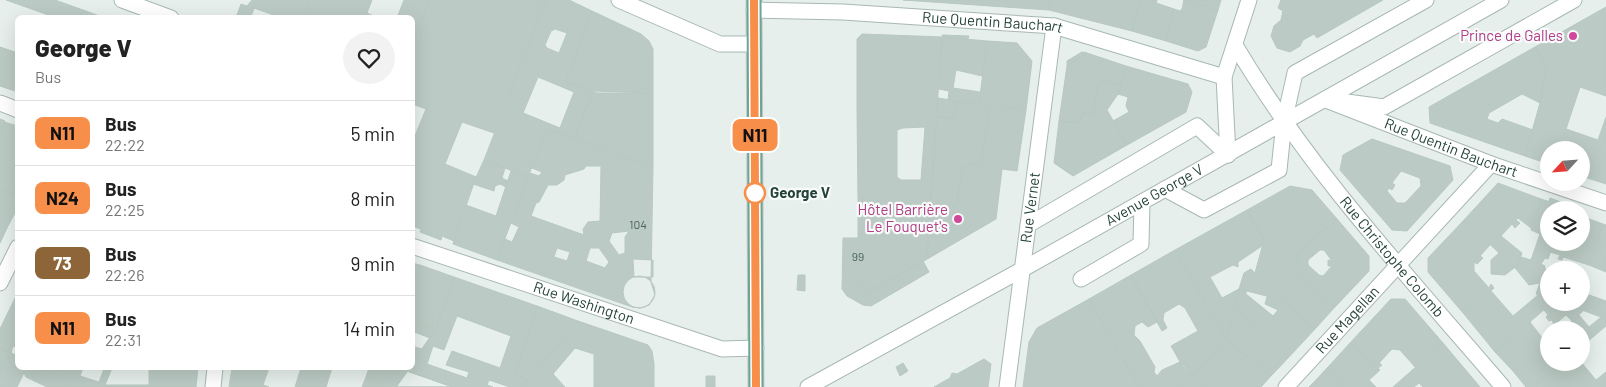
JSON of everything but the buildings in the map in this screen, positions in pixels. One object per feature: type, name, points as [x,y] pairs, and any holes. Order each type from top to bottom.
[{"type":"main road","points":[[754,5],[756,387]]},
{"type":"street","points":[[122,0],[163,15]]},
{"type":"street","points":[[619,0],[720,44],[754,44]]},
{"type":"street","points":[[1228,155],[1224,77],[1249,0]]},
{"type":"street","points":[[1165,189],[1204,210],[1279,170],[1284,122],[1295,73],[1426,0]]},
{"type":"street","name":"Avenue George V","points":[[808,387],[1228,155],[1501,0]]},
{"type":"street","points":[[1326,100],[1384,107],[1574,0]]},
{"type":"street","name":"Rue Quentin Bauchart","points":[[754,5],[1054,26],[1224,77]]},
{"type":"street","name":"Rue Vernet","points":[[1007,387],[1054,26]]},
{"type":"street","name":"Rue Christophe Colomb","points":[[1235,45],[1284,122],[1398,264],[1504,387]]},
{"type":"street","name":"Rue Quentin Bauchart","points":[[1326,100],[1491,164],[1606,203]]},
{"type":"street","points":[[0,104],[15,109]]},
{"type":"street","points":[[1028,225],[1197,126],[1228,155]]},
{"type":"street","name":"Rue Magellan","points":[[1286,387],[1491,164]]},
{"type":"street","points":[[1080,279],[1141,244],[1142,202]]},
{"type":"street","name":"Rue Washington","points":[[415,247],[722,349],[756,348]]},
{"type":"street","points":[[0,283],[15,253]]},
{"type":"street","points":[[213,387],[215,370]]},
{"type":"bus line","name":"N11","points":[[754,0],[756,387]]},
{"type":"place","name":"Prince de Galles","points":[[1573,36]]},
{"type":"place","name":"George V","points":[[755,193]]},
{"type":"place","name":"Hôtel Barrière Le Fouquet's","points":[[958,219]]}]
